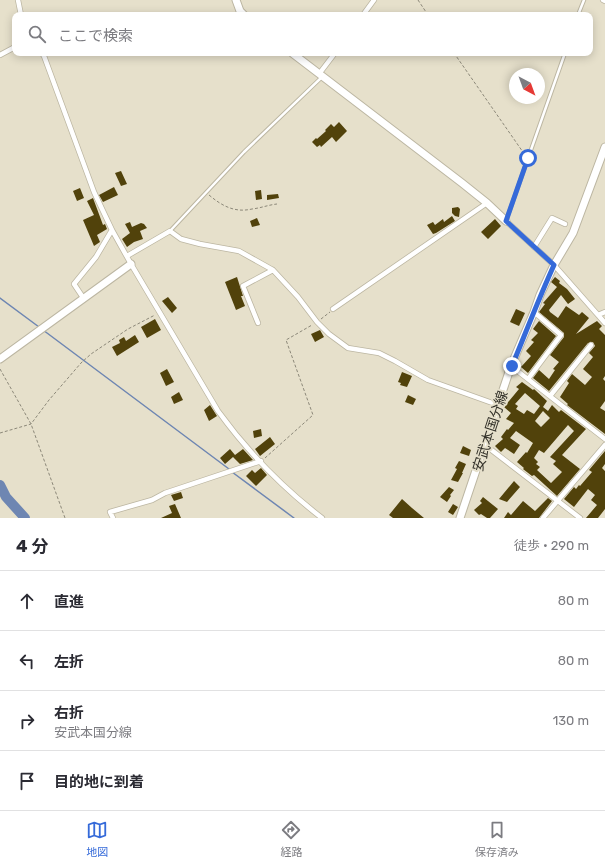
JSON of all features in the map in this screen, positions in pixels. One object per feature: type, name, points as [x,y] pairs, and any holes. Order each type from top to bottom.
[{"type":"street","points":[[18,0],[20,12]]},
{"type":"street","points":[[236,0],[241,12]]},
{"type":"street","points":[[365,12],[374,0]]},
{"type":"street","points":[[0,55],[12,49]]},
{"type":"street","points":[[44,56],[54,79],[94,192],[112,230],[218,411],[261,462],[302,502],[322,518]]},
{"type":"street","points":[[296,56],[487,203],[554,265],[605,323]]},
{"type":"street","points":[[321,75],[333,56]]},
{"type":"street","name":"安武本国分線","points":[[461,518],[512,366],[540,295],[554,265],[573,232],[605,147]]},
{"type":"street","points":[[333,309],[487,203]]},
{"type":"street","points":[[534,247],[552,218],[565,224]]},
{"type":"street","points":[[84,299],[74,284],[96,257],[112,230]]},
{"type":"street","points":[[127,256],[170,231],[181,239],[239,251],[273,270],[329,334],[348,348],[379,353],[428,380],[498,405]]},
{"type":"street","points":[[0,360],[131,264]]},
{"type":"street","points":[[258,324],[243,286],[273,270]]},
{"type":"street","points":[[528,379],[561,335],[534,312]]},
{"type":"street","points":[[598,315],[605,312]]},
{"type":"street","points":[[550,396],[592,345]]},
{"type":"street","points":[[512,366],[605,439]]},
{"type":"street","points":[[486,445],[580,518]]},
{"type":"street","points":[[543,518],[605,445]]},
{"type":"street","points":[[113,518],[110,512],[152,500],[165,493],[261,462]]},
{"type":"lane","points":[[579,12],[584,0]]},
{"type":"lane","points":[[506,221],[564,56]]},
{"type":"lane","points":[[170,231],[244,152],[321,75]]},
{"type":"path","points":[[418,0],[426,12]]},
{"type":"path","points":[[456,56],[528,158]]},
{"type":"path","points":[[205,193],[233,210],[243,211],[277,204]]},
{"type":"path","points":[[261,462],[313,415],[286,340],[318,322],[333,309]]},
{"type":"path","points":[[0,433],[31,424],[49,400],[86,358],[128,329],[160,312]]},
{"type":"path","points":[[0,369],[31,424],[65,518]]},
{"type":"building","points":[[339,122],[347,131],[336,142],[332,137],[321,147],[320,145],[317,147],[312,142],[326,131],[325,130],[331,124],[334,127]]},
{"type":"building","points":[[121,171],[127,184],[121,186],[115,173]]},
{"type":"building","points":[[114,187],[118,195],[103,202],[99,195]]},
{"type":"building","points":[[80,188],[84,198],[77,201],[73,191]]},
{"type":"building","points":[[261,190],[262,199],[256,200],[255,191]]},
{"type":"building","points":[[278,194],[279,198],[267,200],[267,195]]},
{"type":"building","points":[[93,198],[103,225],[105,224],[107,229],[97,235],[100,242],[94,246],[83,220],[94,215],[87,201]]},
{"type":"building","points":[[458,207],[460,209],[459,217],[452,213],[452,208]]},
{"type":"building","points":[[452,216],[455,221],[436,233],[433,234],[427,225],[433,222],[435,225],[443,219],[444,222]]},
{"type":"building","points":[[257,218],[260,225],[252,227],[250,221]]},
{"type":"building","points":[[495,219],[501,226],[488,239],[481,232]]},
{"type":"building","points":[[130,222],[132,227],[141,223],[147,228],[140,231],[143,239],[134,242],[127,247],[122,239],[130,233],[125,224]]},
{"type":"building","points":[[237,277],[245,306],[236,310],[225,282]]},
{"type":"building","points":[[555,277],[575,299],[568,304],[561,295],[549,310],[550,312],[558,318],[566,306],[579,315],[582,312],[589,318],[576,334],[597,321],[602,326],[599,329],[605,335],[605,376],[603,379],[605,381],[605,401],[600,408],[605,411],[605,434],[567,405],[568,404],[560,397],[569,383],[567,381],[572,374],[585,385],[592,377],[583,369],[593,357],[589,353],[595,346],[593,342],[588,343],[549,391],[533,378],[539,370],[549,379],[555,370],[553,369],[559,362],[550,355],[564,337],[564,333],[539,312],[545,304],[543,303],[557,287],[551,282]]},
{"type":"building","points":[[168,297],[177,308],[172,313],[162,301]]},
{"type":"building","points":[[516,309],[525,313],[519,326],[510,322]]},
{"type":"building","points":[[155,319],[161,330],[147,338],[141,327]]},
{"type":"building","points":[[539,321],[556,336],[528,373],[521,367],[531,356],[526,351],[534,342],[531,340],[538,333],[533,329]]},
{"type":"building","points":[[320,330],[324,337],[315,342],[311,334]]},
{"type":"building","points":[[135,335],[139,342],[117,356],[112,347],[120,343],[119,340],[124,337],[126,341]]},
{"type":"building","points":[[167,369],[174,382],[166,386],[160,373]]},
{"type":"building","points":[[402,372],[412,376],[407,387],[400,385],[401,383],[398,382]]},
{"type":"building","points":[[522,382],[533,390],[534,389],[547,401],[543,407],[548,411],[552,405],[559,412],[561,410],[586,429],[562,455],[580,469],[557,496],[534,475],[532,476],[523,469],[524,468],[517,462],[526,452],[527,453],[533,443],[516,431],[510,438],[520,445],[514,454],[505,448],[501,452],[495,446],[503,439],[501,437],[514,423],[506,419],[511,413],[504,407],[519,389],[516,387]],"holes":[[[525,393],[540,406],[534,414],[527,410],[524,414],[516,409],[518,406],[515,404]],[[543,411],[550,418],[541,427],[535,421]],[[568,425],[574,431],[550,457],[556,461],[553,464],[562,472],[551,483],[537,470],[540,467],[536,464],[538,462],[534,458],[539,450],[544,453]]]},
{"type":"building","points":[[179,392],[183,400],[174,404],[171,397]]},
{"type":"building","points":[[408,395],[416,399],[413,405],[405,402]]},
{"type":"building","points":[[210,405],[217,416],[209,421],[204,410]]},
{"type":"building","points":[[261,429],[262,436],[254,438],[253,431]]},
{"type":"building","points":[[270,437],[275,444],[260,456],[255,449]]},
{"type":"building","points":[[463,446],[471,450],[469,456],[460,453]]},
{"type":"building","points":[[230,449],[235,455],[243,449],[253,460],[240,464],[233,457],[225,464],[220,458]]},
{"type":"building","points":[[605,451],[605,464],[602,468],[605,471],[605,509],[598,518],[586,518],[597,505],[591,500],[595,495],[588,489],[574,507],[564,499],[574,487],[576,489],[579,485],[580,486],[592,472],[589,470]]},
{"type":"building","points":[[459,461],[466,464],[458,482],[451,480],[457,469],[455,468]]},
{"type":"building","points":[[261,468],[267,475],[256,486],[246,476],[252,470],[255,473]]},
{"type":"building","points":[[514,481],[520,487],[507,502],[499,499]]},
{"type":"building","points":[[449,487],[454,490],[447,502],[440,497]]},
{"type":"building","points":[[181,492],[183,498],[174,501],[171,495]]},
{"type":"building","points":[[483,497],[498,509],[490,518],[487,518],[481,514],[479,515],[474,510],[482,503],[480,501]]},
{"type":"building","points":[[548,498],[552,501],[539,518],[504,518],[508,512],[511,515],[523,501],[535,511]]},
{"type":"building","points":[[402,499],[424,518],[393,518],[389,515]]},
{"type":"building","points":[[175,504],[181,518],[161,518],[172,513],[169,506]]},
{"type":"building","points":[[453,504],[458,507],[453,515],[448,512]]},
{"type":"waterway","points":[[0,298],[39,327]]},
{"type":"waterway","points":[[43,330],[229,469]]},
{"type":"waterway","points":[[232,472],[294,518]]},
{"type":"waterway","points":[[0,485],[6,497],[25,518]]},
{"type":"route","points":[[512,366],[540,295],[554,265],[506,221],[528,158]]}]
